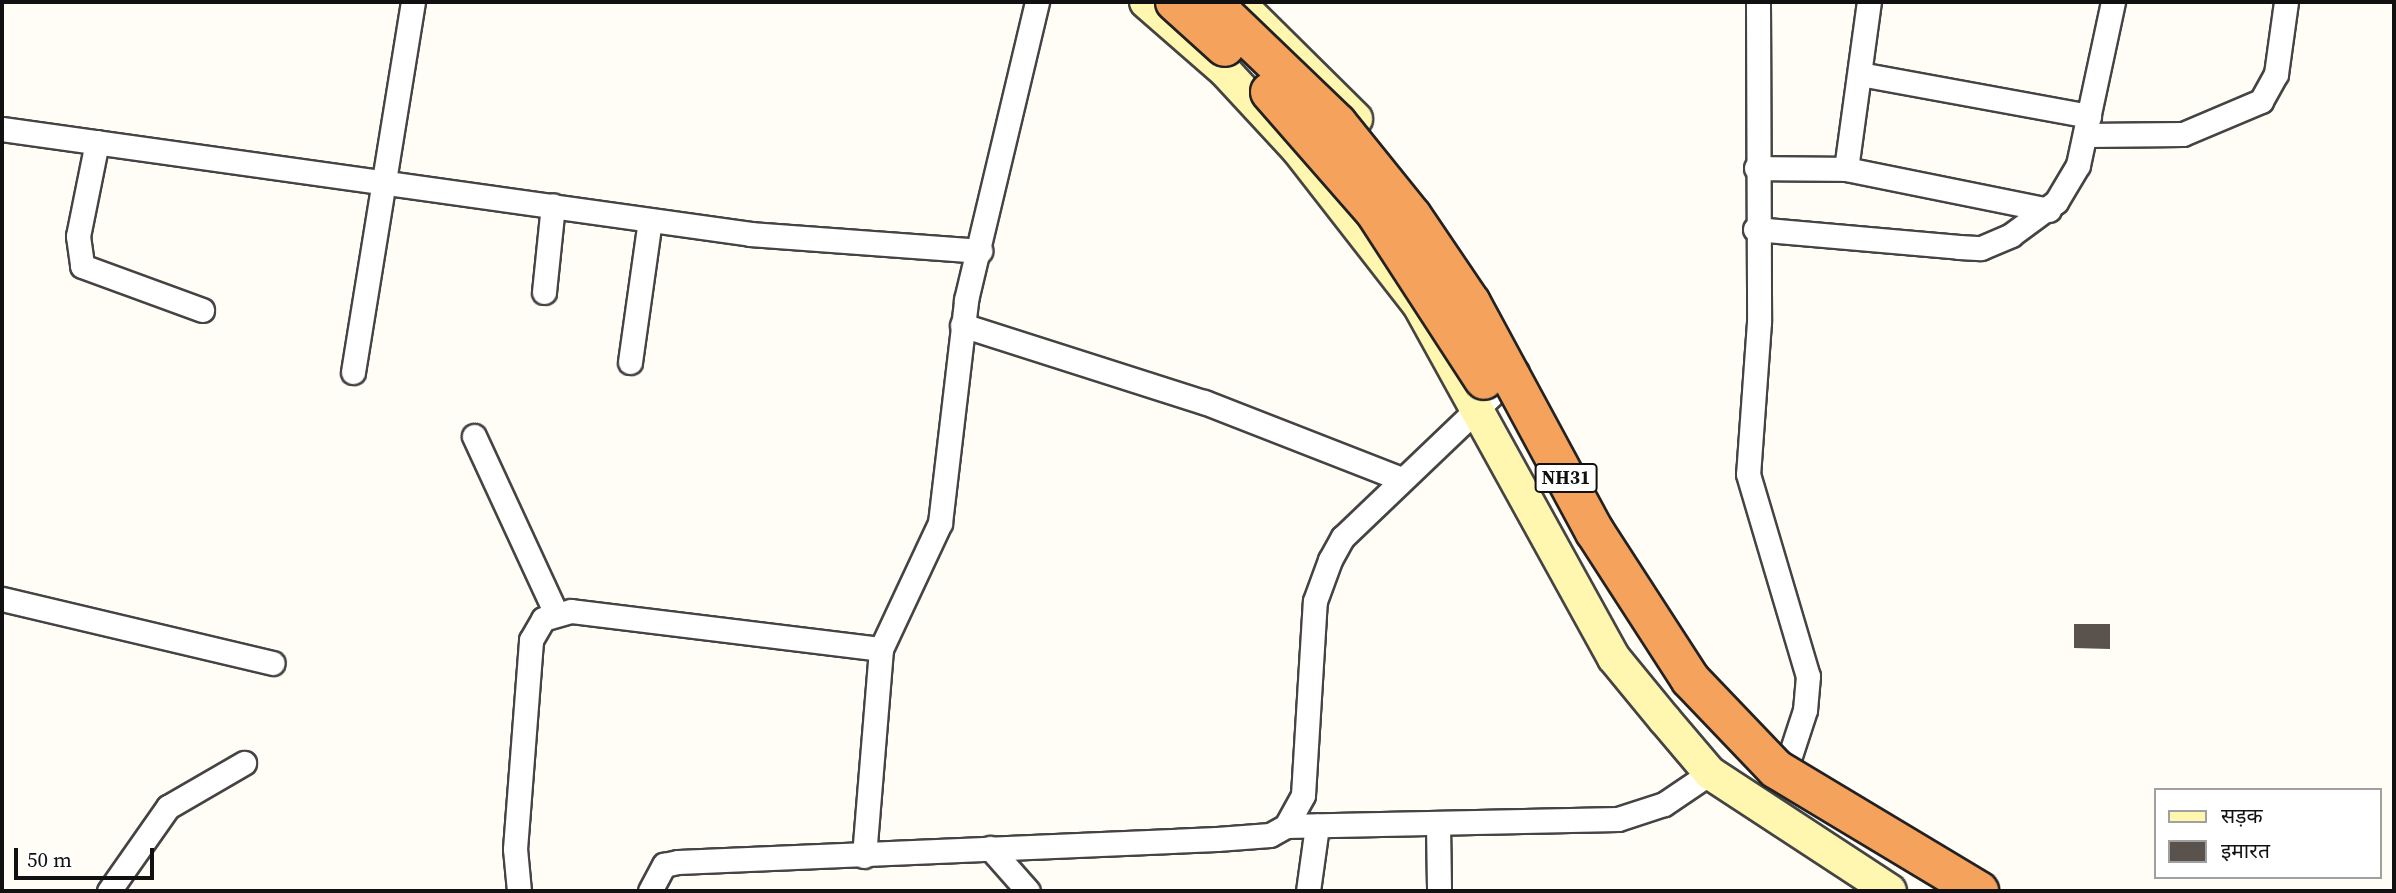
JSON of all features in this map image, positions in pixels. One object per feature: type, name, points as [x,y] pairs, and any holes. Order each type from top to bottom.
[{"type":"highway","name":"NH31","points":[[1175,2],[1291,113],[1404,252],[1664,686],[1761,783],[1932,891]]},
{"type":"highway","name":"NH31","points":[[1211,2],[1337,123],[1412,216],[1471,303],[1595,532],[1690,679],[1776,769],[1979,891]]},
{"type":"street","points":[[353,372],[413,2]]},
{"type":"street","points":[[864,856],[881,649],[940,523],[953,451],[962,325],[1037,2]]},
{"type":"street","points":[[1146,2],[1225,71],[1299,151],[1419,306],[1477,416],[1614,658],[1710,772],[1890,891]]},
{"type":"street","points":[[1237,2],[1377,142],[1520,369],[1653,603],[1705,679],[1787,765],[1999,891]]},
{"type":"street","points":[[1846,169],[1869,2]]},
{"type":"street","points":[[1754,217],[1982,247],[2049,210],[2078,165],[2113,2]]},
{"type":"street","points":[[1860,74],[2087,125],[2183,134],[2262,101],[2276,74],[2286,2]]},
{"type":"street","points":[[1761,4],[1754,217],[1759,322],[1748,474],[1808,676],[1805,710],[1787,765]]},
{"type":"street","points":[[2,129],[386,180],[650,220],[980,251]]},
{"type":"street","points":[[97,142],[78,236],[82,266],[202,310]]},
{"type":"street","points":[[1755,171],[1846,169],[2049,210]]},
{"type":"street","points":[[544,292],[553,205]]},
{"type":"street","points":[[630,362],[650,220]]},
{"type":"street","points":[[962,325],[1204,402],[1402,479]]},
{"type":"street","points":[[1286,825],[1303,795],[1320,581],[1343,537],[1402,479],[1477,416],[1520,369]]},
{"type":"street","points":[[474,436],[555,611]]},
{"type":"street","points":[[2,599],[273,663]]},
{"type":"street","points":[[555,611],[881,649]]},
{"type":"street","points":[[516,881],[531,640],[555,611]]},
{"type":"street","points":[[109,891],[144,835],[168,807],[244,763]]},
{"type":"street","points":[[650,891],[664,865],[678,862],[864,856],[1257,836],[1286,825],[1618,819],[1664,804],[1710,772]]},
{"type":"street","points":[[1438,824],[1439,891]]},
{"type":"street","points":[[1308,891],[1317,825]]},
{"type":"street","points":[[990,849],[1028,891]]},
{"type":"building","points":[[2074,624],[2110,624],[2110,649],[2074,648]]}]
